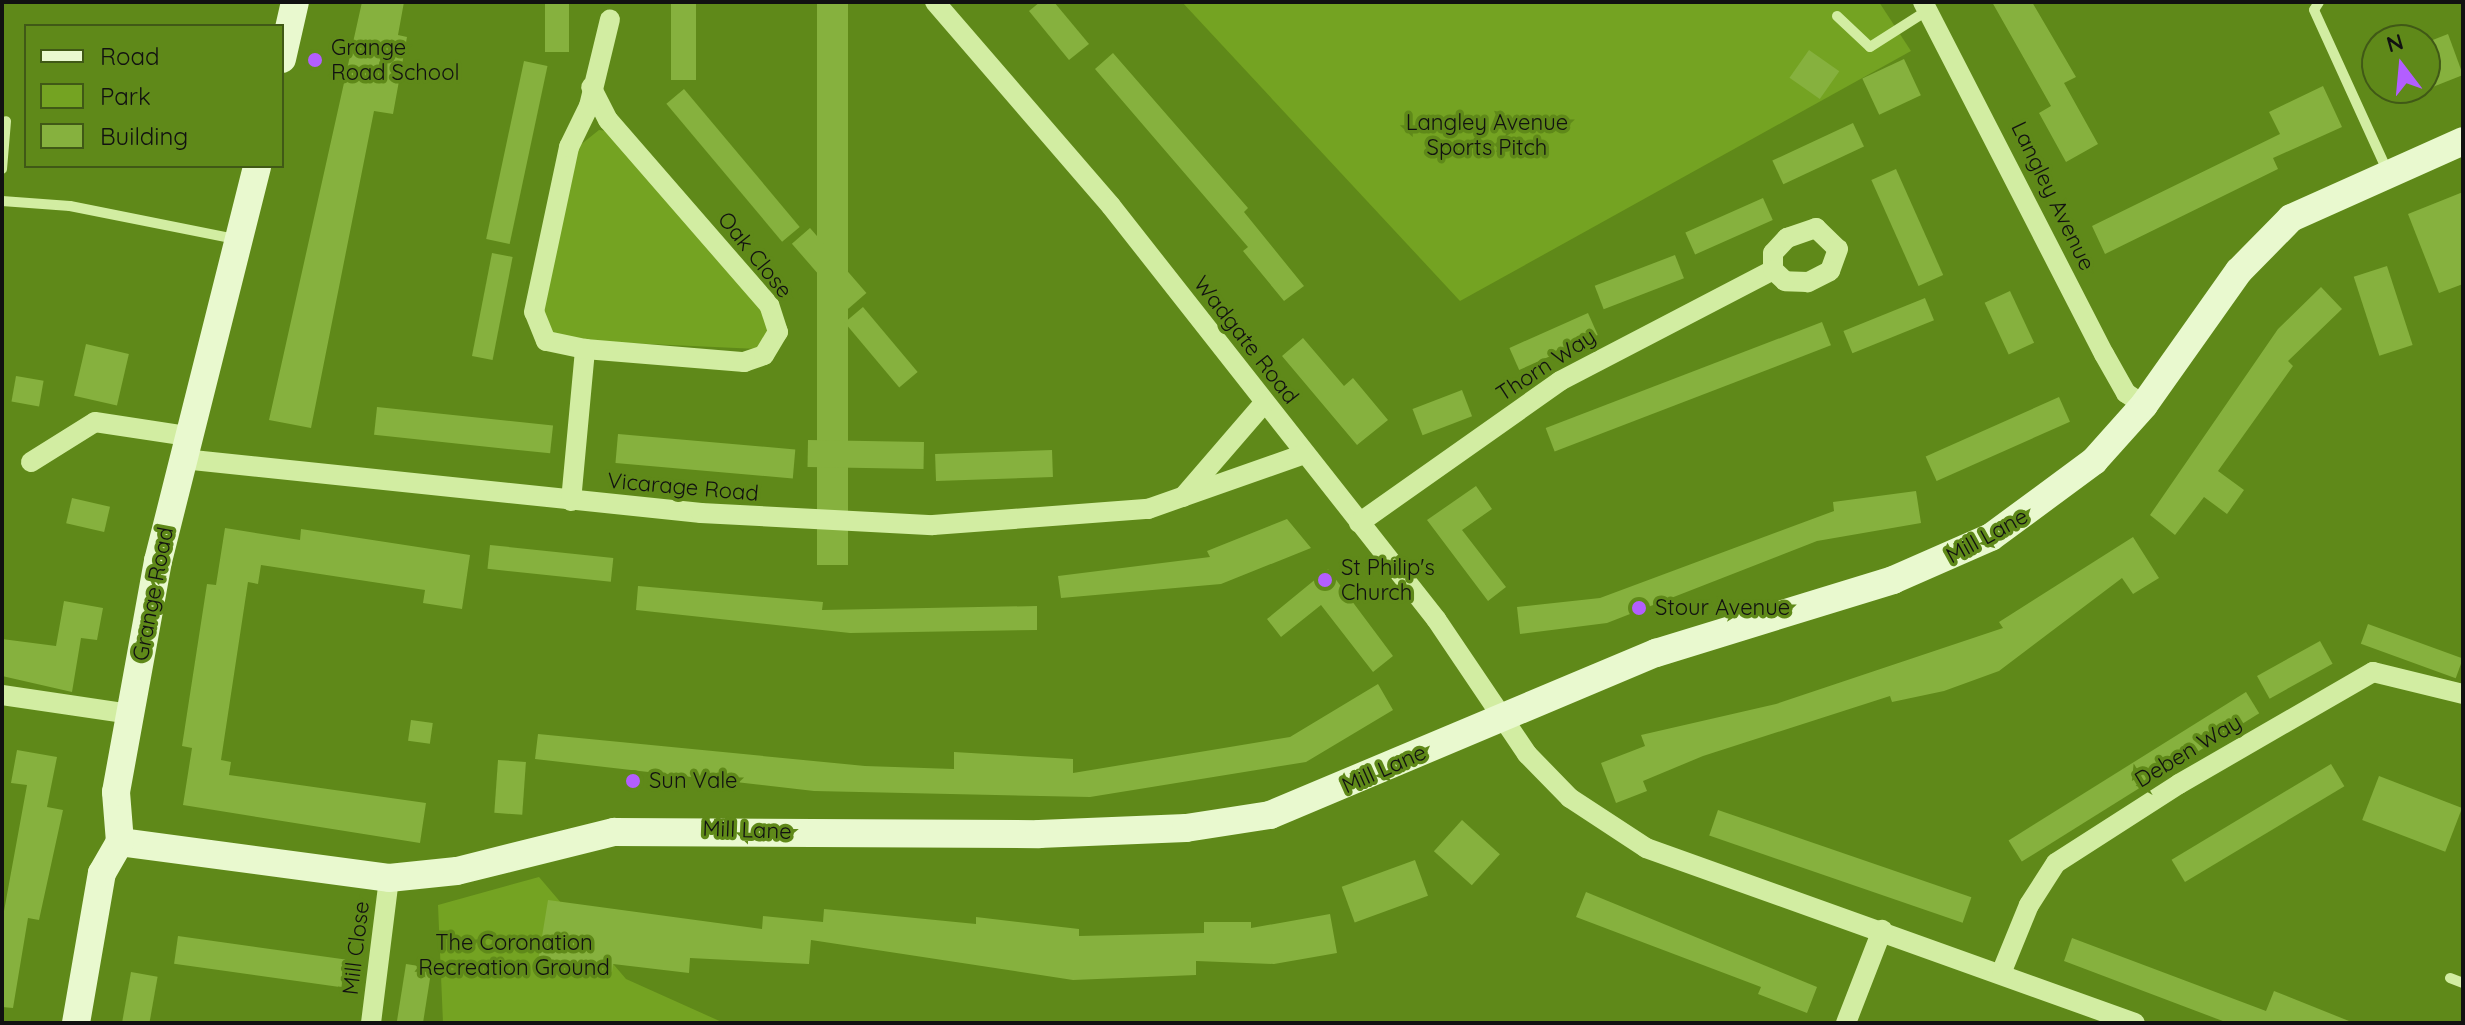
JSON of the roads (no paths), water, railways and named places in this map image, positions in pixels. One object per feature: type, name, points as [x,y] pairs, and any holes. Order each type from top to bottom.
[{"type":"street","points":[[284,50],[295,2]]},
{"type":"street","name":"Wadgate Road","points":[[935,2],[1111,206],[1508,717]]},
{"type":"street","name":"Langley Avenue","points":[[1926,6],[2111,367],[2126,393],[2144,405]]},
{"type":"street","name":"Oak Close","points":[[591,87],[608,120],[769,305],[778,332],[764,355],[744,362],[585,349],[546,341],[534,320],[569,147],[591,87],[610,19]]},
{"type":"street","name":"Mill Lane","points":[[120,842],[389,878],[457,871],[614,832],[977,835],[1186,828],[1270,815],[1678,645],[1964,552],[2061,490],[2144,405],[2264,242],[2301,210],[2387,170],[2463,141]]},
{"type":"street","name":"Grange Road","points":[[120,842],[116,792],[130,714],[186,447],[241,240],[257,168]]},
{"type":"street","name":"Thorn Way","points":[[1359,523],[1560,381],[1773,270]]},
{"type":"street","points":[[571,501],[585,349]]},
{"type":"street","points":[[1180,501],[1264,403]]},
{"type":"street","name":"Vicarage Road","points":[[31,462],[95,422],[186,447],[571,501],[933,525],[1134,511],[1180,501],[1304,454]]},
{"type":"street","name":"Deben Way","points":[[2002,971],[2029,905],[2056,863],[2179,784],[2373,672],[2463,694]]},
{"type":"street","points":[[2,695],[130,714]]},
{"type":"street","points":[[1508,717],[1552,781],[1619,834],[2002,971],[2135,1023]]},
{"type":"street","points":[[76,1023],[102,873],[120,842]]},
{"type":"street","name":"Mill Close","points":[[371,1023],[389,878]]},
{"type":"street","points":[[1846,1023],[1882,930]]},
{"type":"lane","points":[[2319,2],[2314,10],[2387,170]]},
{"type":"lane","points":[[1837,16],[1870,47],[1926,6]]},
{"type":"lane","points":[[2,169],[6,121]]},
{"type":"lane","points":[[2,201],[70,206],[241,240]]},
{"type":"lane","points":[[2450,978],[2463,983]]},
{"type":"place","name":"Grange Road School","points":[[315,60]]},
{"type":"place","name":"St Philip's Church","points":[[1325,580]]},
{"type":"place","name":"Stour Avenue","points":[[1639,608]]},
{"type":"place","name":"Sun Vale","points":[[633,781]]},
{"type":"park label","name":"Langley Avenue Sports Pitch","points":[[1487,134]]},
{"type":"park label","name":"The Coronation Recreation Ground","points":[[514,954]]}]
